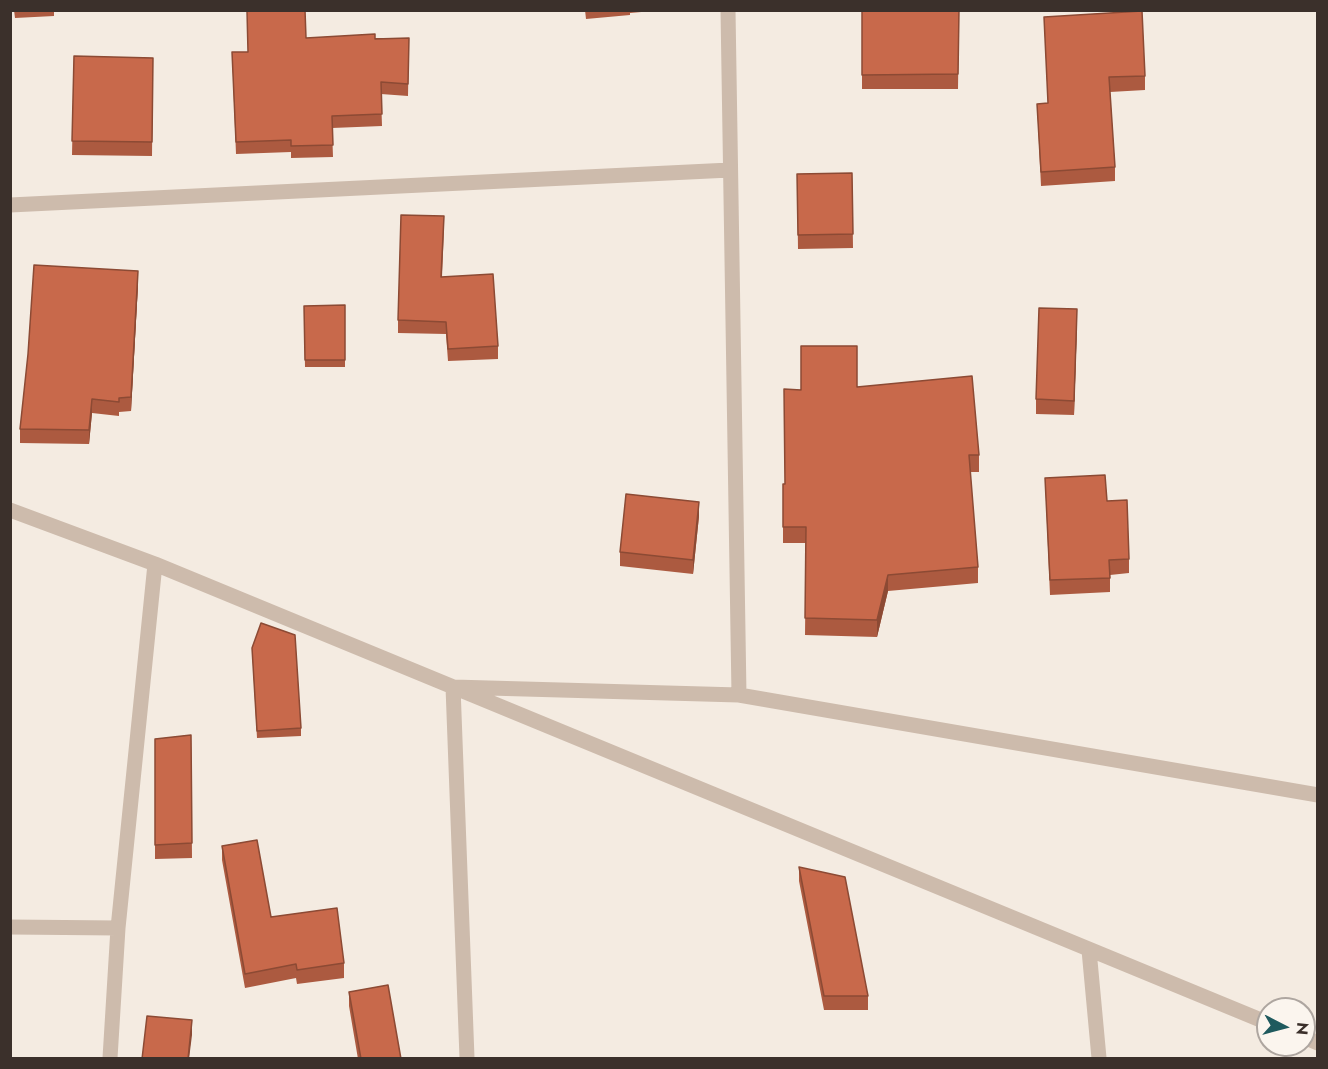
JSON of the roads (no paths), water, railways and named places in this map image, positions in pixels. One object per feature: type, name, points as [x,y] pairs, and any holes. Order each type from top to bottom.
[{"type":"street","points":[[728,10],[739,695]]},
{"type":"street","points":[[10,205],[730,170]]},
{"type":"street","points":[[10,510],[155,564],[1256,1018]]},
{"type":"street","points":[[110,1059],[118,928],[155,564]]},
{"type":"street","points":[[453,687],[739,695],[1317,795]]},
{"type":"street","points":[[453,687],[467,1059]]},
{"type":"street","points":[[10,927],[118,928]]},
{"type":"street","points":[[1089,950],[1099,1059]]}]
